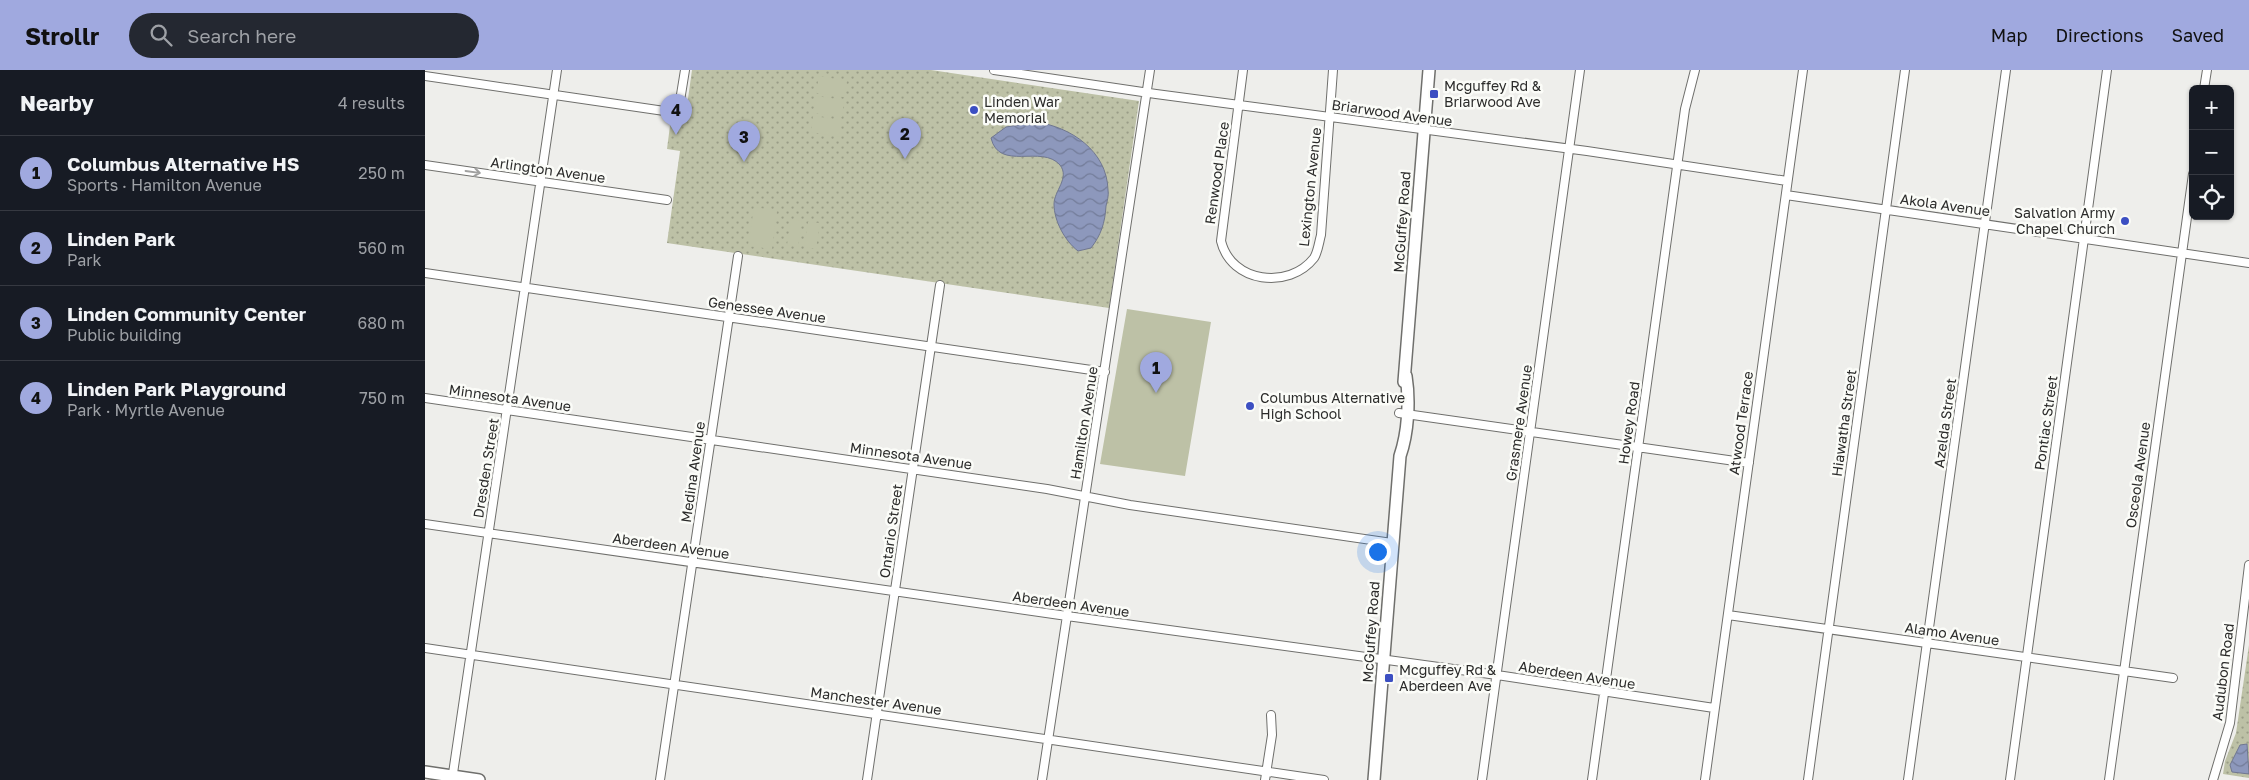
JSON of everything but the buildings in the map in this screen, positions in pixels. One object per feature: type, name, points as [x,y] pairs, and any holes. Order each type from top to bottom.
[{"type":"street","name":"Dresden Street","points":[[452,778],[557,70]]},
{"type":"street","points":[[425,76],[678,113],[685,70]]},
{"type":"street","name":"Briarwood Avenue","points":[[994,70],[1147,93],[1787,181]]},
{"type":"street","name":"Hamilton Avenue","points":[[1041,780],[1150,70]]},
{"type":"street","name":"Renwood Place","points":[[1243,70],[1221,231],[1223,251],[1235,266],[1251,274],[1266,278],[1284,277],[1301,271]]},
{"type":"street","name":"Lexington Avenue","points":[[1301,271],[1316,256],[1321,235],[1333,70]]},
{"type":"street","name":"McGuffey Road","points":[[1374,780],[1400,456],[1403,446],[1403,413],[1408,392],[1405,376],[1429,70]]},
{"type":"street","name":"Grasmere Avenue","points":[[1482,780],[1580,70]]},
{"type":"street","name":"Howey Road","points":[[1592,780],[1685,109],[1695,70]]},
{"type":"street","name":"Atwood Terrace","points":[[1705,780],[1803,70]]},
{"type":"street","name":"Hiawatha Street","points":[[1808,780],[1905,70]]},
{"type":"street","name":"Azelda Street","points":[[1908,780],[2006,70]]},
{"type":"street","name":"Pontiac Street","points":[[2010,780],[2107,70]]},
{"type":"street","points":[[2205,85],[2207,70]]},
{"type":"street","name":"Arlington Avenue","points":[[425,165],[667,200]]},
{"type":"street","name":"Osceola Avenue","points":[[2109,780],[2193,175]]},
{"type":"street","name":"Akola Avenue","points":[[1785,195],[2249,263]]},
{"type":"street","name":"Medina Avenue","points":[[660,780],[738,256]]},
{"type":"street","name":"Genessee Avenue","points":[[425,273],[1105,372]]},
{"type":"street","name":"Ontario Street","points":[[867,780],[940,285]]},
{"type":"street","name":"Minnesota Avenue","points":[[425,398],[913,469],[1086,496],[1155,509],[1393,543]]},
{"type":"street","points":[[1403,413],[1749,463]]},
{"type":"street","name":"Aberdeen Avenue","points":[[425,524],[895,592],[1497,675],[1714,708]]},
{"type":"street","name":"Audubon Road","points":[[2213,780],[2230,723],[2249,565]]},
{"type":"street","name":"Alamo Avenue","points":[[1728,615],[2173,678]]},
{"type":"street","name":"Manchester Avenue","points":[[425,648],[1324,780]]},
{"type":"street","points":[[1265,780],[1271,735],[1271,715]]},
{"type":"street","points":[[425,772],[452,778],[479,780]]},
{"type":"green space","points":[[692,70],[931,70],[1139,101],[1109,308],[667,243],[680,151],[667,149],[671,118],[685,120]]},
{"type":"green space","points":[[819,76],[847,81],[844,97],[816,93]]},
{"type":"green space","points":[[816,96],[844,100],[842,117],[813,113]]},
{"type":"green space","points":[[813,116],[842,120],[839,137],[811,132]]},
{"type":"green space","points":[[754,207],[777,211],[772,249],[748,246]]},
{"type":"green space","points":[[791,219],[802,221],[798,247],[787,245]]},
{"type":"green space","points":[[808,222],[820,223],[816,249],[804,247]]},
{"type":"green space","points":[[1127,309],[1211,322],[1185,476],[1100,464]]},
{"type":"green space","points":[[2249,645],[2249,778],[2223,774],[2225,761],[2236,733]]},
{"type":"water","points":[[1036,122],[1062,129],[1074,135],[1085,143],[1101,164],[1106,176],[1108,196],[1102,228],[1091,248],[1078,251],[1069,242],[1058,224],[1054,204],[1063,175],[1060,165],[1052,159],[1043,157],[1003,154],[996,148],[991,138],[1006,127]]},
{"type":"water","points":[[2247,744],[2249,774],[2232,772],[2230,765],[2240,745]]},
{"type":"place","name":"Mcguffey Rd & Briarwood Ave","points":[[1434,94]]},
{"type":"place","name":"Linden War Memorial","points":[[974,110]]},
{"type":"place","name":"Linden Park Playground","points":[[676,135]]},
{"type":"place","name":"Linden Park","points":[[905,159]]},
{"type":"place","name":"Linden Community Center","points":[[744,162]]},
{"type":"place","name":"Salvation Army Chapel Church","points":[[2125,221]]},
{"type":"place","name":"Columbus Alternative HS","points":[[1156,393]]},
{"type":"place","name":"Columbus Alternative High School","points":[[1250,406]]},
{"type":"place","name":"Mcguffey Rd & Aberdeen Ave","points":[[1389,678]]}]
